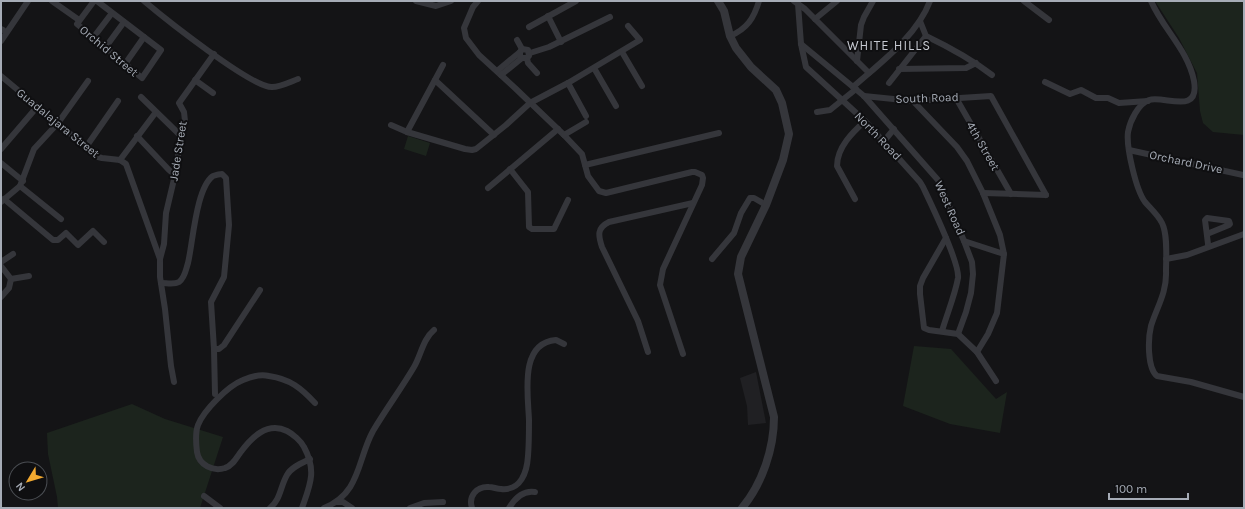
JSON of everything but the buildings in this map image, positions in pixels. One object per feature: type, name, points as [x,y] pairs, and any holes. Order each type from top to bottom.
[{"type":"street","points":[[1,41],[28,1]]},
{"type":"street","name":"Orchid Street","points":[[52,1],[78,22],[93,38],[142,78],[162,50],[144,37]]},
{"type":"street","points":[[78,22],[94,1]]},
{"type":"street","points":[[97,1],[144,37],[125,64]]},
{"type":"street","points":[[144,1],[186,35],[254,81],[271,88],[298,79]]},
{"type":"street","points":[[416,1],[436,6],[451,1]]},
{"type":"street","points":[[478,1],[473,7],[464,28],[466,38],[479,55],[564,134],[582,154],[588,176],[599,191],[606,194],[692,172],[702,175],[703,182],[663,269],[660,285],[683,354]]},
{"type":"street","points":[[529,27],[576,1]]},
{"type":"street","points":[[718,1],[724,11],[730,36],[736,48],[744,60],[776,90],[782,103],[788,134],[783,160],[766,205],[741,257],[738,274],[774,417],[774,433],[764,468],[749,499],[742,508]]},
{"type":"street","points":[[730,36],[741,30],[750,22],[759,1]]},
{"type":"street","points":[[815,19],[837,1]]},
{"type":"street","points":[[857,61],[861,25],[865,14],[873,1]]},
{"type":"street","points":[[817,112],[830,110],[897,47],[920,22],[930,1]]},
{"type":"street","points":[[1024,1],[1049,20]]},
{"type":"street","points":[[1045,82],[1070,94],[1081,90],[1096,98],[1108,98],[1119,102],[1154,100],[1184,102],[1190,98],[1194,92],[1194,87],[1192,74],[1186,57],[1151,1]]},
{"type":"street","points":[[796,2],[869,73]]},
{"type":"street","name":"North Road","points":[[796,2],[801,44],[806,67],[865,121],[920,182],[946,238],[957,267],[958,278],[942,331]]},
{"type":"street","points":[[93,38],[112,13]]},
{"type":"street","points":[[548,16],[562,42]]},
{"type":"street","points":[[499,73],[526,56],[562,42],[610,17]]},
{"type":"street","points":[[105,48],[124,22]]},
{"type":"street","points":[[920,22],[926,36],[948,46],[976,63],[992,75]]},
{"type":"street","points":[[391,125],[407,132],[465,149],[472,150],[478,148],[530,103],[622,52],[640,40],[628,26]]},
{"type":"street","points":[[889,83],[926,36]]},
{"type":"street","points":[[517,40],[521,51]]},
{"type":"street","name":"West Road","points":[[801,44],[864,96],[938,180],[972,262],[973,283],[966,312],[958,334]]},
{"type":"street","points":[[499,73],[521,51],[528,50],[526,56],[528,63],[537,73]]},
{"type":"street","points":[[622,52],[642,86]]},
{"type":"street","name":"Jade Street","points":[[160,259],[164,244],[166,213],[175,175],[184,121],[184,112],[179,103],[214,54]]},
{"type":"street","points":[[899,69],[966,68],[976,63]]},
{"type":"street","points":[[407,132],[443,65]]},
{"type":"street","points":[[594,68],[616,106]]},
{"type":"street","name":"Guadalajara Street","points":[[1,76],[86,147],[102,158],[120,160]]},
{"type":"street","points":[[195,80],[213,93]]},
{"type":"street","points":[[435,80],[494,135]]},
{"type":"street","points":[[88,81],[58,123],[34,149],[22,183],[2,200],[53,240],[58,240],[66,233],[78,245],[93,231],[104,242]]},
{"type":"street","points":[[564,134],[586,119],[568,82]]},
{"type":"street","name":"South Road","points":[[864,96],[913,101],[991,96],[1046,195],[1011,194]]},
{"type":"street","points":[[141,97],[181,136]]},
{"type":"street","name":"4th Street","points":[[956,98],[1011,194]]},
{"type":"street","points":[[86,147],[118,101]]},
{"type":"street","points":[[913,101],[957,147],[967,161],[983,193],[1000,235],[1004,254],[997,313],[988,334],[977,352]]},
{"type":"street","points":[[1148,101],[1137,112],[1128,132],[1129,150],[1140,191],[1144,201],[1159,218],[1165,229],[1165,289],[1151,327],[1149,343],[1150,361],[1157,376],[1191,382],[1244,397]]},
{"type":"street","points":[[1,150],[37,107]]},
{"type":"street","points":[[156,112],[120,160],[126,164],[160,259],[161,283],[174,382]]},
{"type":"street","points":[[855,199],[837,166],[837,161],[849,137],[865,121]]},
{"type":"street","points":[[884,141],[894,129]]},
{"type":"street","points":[[488,188],[558,130]]},
{"type":"street","points":[[585,165],[719,133]]},
{"type":"street","points":[[137,136],[175,175]]},
{"type":"street","name":"Orchard Drive","points":[[1129,150],[1243,175]]},
{"type":"street","points":[[1,163],[61,219]]},
{"type":"street","points":[[510,169],[528,192],[529,227],[554,229],[568,200]]},
{"type":"street","points":[[161,283],[175,284],[181,281],[185,274],[200,197],[205,186],[214,175],[222,174],[226,178],[229,225],[224,277],[211,302],[215,394]]},
{"type":"street","points":[[983,193],[1011,194]]},
{"type":"street","points":[[712,259],[734,233],[741,214],[750,198],[754,198],[766,205]]},
{"type":"street","points":[[648,352],[638,321],[602,247],[599,238],[600,230],[609,222],[693,203]]},
{"type":"street","points":[[1207,234],[1208,246]]},
{"type":"street","points":[[1166,259],[1179,257],[1244,234]]},
{"type":"street","points":[[946,238],[920,286],[924,328],[958,334],[977,352],[996,381]]},
{"type":"street","points":[[964,241],[1004,254]]},
{"type":"street","points":[[1,262],[13,254]]},
{"type":"street","points":[[1,266],[10,282]]},
{"type":"street","points":[[1,297],[10,282],[28,276]]},
{"type":"street","points":[[214,349],[219,349],[224,345],[260,290]]},
{"type":"street","points":[[324,508],[337,502],[345,494],[356,477],[372,432],[415,366],[429,334],[434,330]]},
{"type":"street","points":[[472,508],[472,494],[481,486],[509,489],[515,487],[524,477],[528,456],[529,430],[527,377],[529,364],[533,355],[544,343],[556,340],[564,344]]},
{"type":"street","points":[[302,508],[312,476],[310,459],[304,446],[290,432],[282,428],[267,429],[258,433],[248,441],[231,464],[226,468],[218,469],[207,466],[202,462],[198,455],[196,440],[198,426],[204,416],[226,392],[242,380],[256,376],[268,375],[290,382],[301,388],[315,403]]},
{"type":"street","points":[[270,508],[279,497],[287,475],[295,467],[310,459]]},
{"type":"street","points":[[509,508],[524,492],[535,492]]},
{"type":"street","points":[[204,496],[220,508]]},
{"type":"street","points":[[337,502],[343,502],[352,508]]},
{"type":"street","points":[[410,508],[424,503],[444,502]]},
{"type":"shaded area","points":[[1155,1],[1244,1],[1244,135],[1213,132],[1203,123],[1200,111],[1197,73],[1179,38]]},
{"type":"shaded area","points":[[408,136],[430,143],[426,156],[404,149]]},
{"type":"shaded area","points":[[914,346],[951,349],[996,399],[1007,392],[1000,433],[950,424],[903,406]]},
{"type":"shaded area","points":[[756,372],[766,423],[748,425],[747,406],[740,378]]},
{"type":"shaded area","points":[[132,404],[165,419],[223,437],[200,508],[58,508],[48,454],[47,433]]},
{"type":"district","name":"WHITE HILLS","points":[[889,45]]}]
